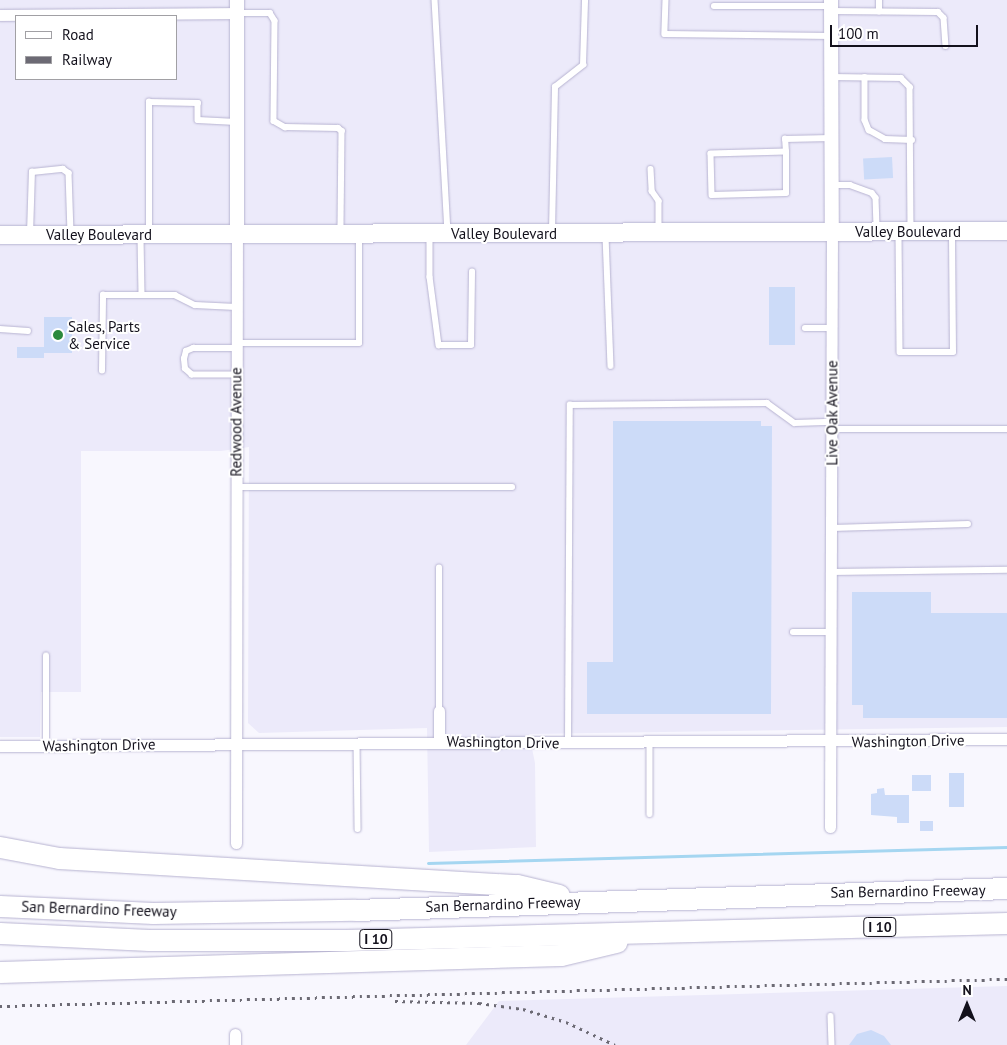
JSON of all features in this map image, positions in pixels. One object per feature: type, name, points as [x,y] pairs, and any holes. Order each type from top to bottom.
[{"type":"highway","points":[[0,847],[34,855],[81,860],[517,885],[586,902]]},
{"type":"highway","name":"San Bernardino Freeway","points":[[0,906],[153,913],[586,902],[1007,888]]},
{"type":"highway","name":"San Bernardino Freeway","points":[[0,933],[149,940],[346,940],[1007,923]]},
{"type":"highway","points":[[0,972],[562,955],[659,932]]},
{"type":"main road","name":"Valley Boulevard","points":[[0,235],[1007,231]]},
{"type":"street","name":"Live Oak Avenue","points":[[830,827],[832,528],[831,6]]},
{"type":"street","points":[[0,15],[237,7]]},
{"type":"street","name":"Redwood Avenue","points":[[236,843],[237,7]]},
{"type":"street","points":[[439,712],[439,742]]},
{"type":"street","name":"Washington Drive","points":[[0,746],[357,742],[650,743],[1007,740]]},
{"type":"lane","points":[[435,0],[439,234],[430,277],[439,345],[471,345],[472,272]]},
{"type":"lane","points":[[552,234],[555,87],[583,65],[585,0]]},
{"type":"lane","points":[[666,0],[665,34],[831,36]]},
{"type":"lane","points":[[879,0],[879,12]]},
{"type":"lane","points":[[714,6],[831,6],[879,12],[938,12],[944,18],[946,46]]},
{"type":"lane","points":[[236,374],[192,375],[185,369],[184,359],[186,351],[193,348],[236,345],[359,343],[342,131],[338,128],[285,127],[274,121],[275,21],[270,13],[237,7]]},
{"type":"lane","points":[[830,77],[901,78],[906,81],[912,94],[912,140],[905,232],[900,352],[953,352],[952,232]]},
{"type":"lane","points":[[865,77],[865,120],[869,130],[885,139],[912,140]]},
{"type":"lane","points":[[142,295],[149,201],[149,102],[198,103],[198,120],[237,122]]},
{"type":"lane","points":[[786,152],[711,154],[712,195],[786,193],[786,152],[785,139],[831,138]]},
{"type":"lane","points":[[30,235],[32,172],[63,169],[70,174],[71,235]]},
{"type":"lane","points":[[651,169],[652,191],[659,201],[660,233]]},
{"type":"lane","points":[[832,186],[862,187],[872,193],[876,198],[877,232]]},
{"type":"lane","points":[[606,234],[611,366]]},
{"type":"lane","points":[[102,371],[103,295],[175,295],[195,305],[236,306]]},
{"type":"lane","points":[[0,328],[28,330]]},
{"type":"lane","points":[[805,328],[832,328]]},
{"type":"lane","points":[[568,743],[570,405],[768,404],[795,422],[832,426],[1007,429]]},
{"type":"lane","points":[[236,487],[512,487]]},
{"type":"lane","points":[[832,528],[968,524]]},
{"type":"lane","points":[[439,568],[439,712]]},
{"type":"lane","points":[[831,572],[1007,570]]},
{"type":"lane","points":[[793,632],[831,632]]},
{"type":"lane","points":[[46,656],[46,746]]},
{"type":"lane","points":[[357,742],[358,829]]},
{"type":"lane","points":[[650,743],[650,814]]},
{"type":"lane","points":[[831,1016],[832,1045]]},
{"type":"shaded area","points":[[0,0],[1007,0],[1007,727],[529,734],[535,763],[536,847],[429,852],[427,728],[259,733],[248,723],[249,447],[221,451],[81,451],[81,692],[41,692],[40,737],[0,737]]},
{"type":"shaded area","points":[[1007,986],[1007,1045],[466,1045],[499,1001]]},
{"type":"building","points":[[892,157],[893,178],[864,179],[863,159]]},
{"type":"building","points":[[769,287],[795,287],[795,345],[769,345]]},
{"type":"building","name":"Sales, Parts & Service","points":[[44,317],[72,317],[72,353],[44,353]]},
{"type":"building","points":[[17,347],[44,347],[44,358],[17,358]]},
{"type":"building","points":[[613,421],[761,421],[761,426],[772,426],[771,714],[587,714],[587,662],[613,662]]},
{"type":"building","points":[[852,592],[931,592],[931,613],[1007,613],[1007,718],[863,718],[863,705],[852,705]]},
{"type":"building","points":[[949,773],[964,773],[964,807],[949,807]]},
{"type":"building","points":[[912,775],[931,775],[931,791],[912,791]]},
{"type":"building","points":[[884,788],[885,795],[909,795],[909,823],[897,823],[897,817],[871,815],[871,794],[877,793],[877,789]]},
{"type":"building","points":[[920,821],[933,821],[933,831],[920,831]]},
{"type":"building","points":[[871,1030],[884,1036],[891,1045],[849,1045],[857,1034]]},
{"type":"waterway","points":[[428,863],[1007,847]]},
{"type":"railway","points":[[0,1006],[1007,979]]},
{"type":"railway","points":[[395,1001],[479,1003],[523,1009],[566,1022],[615,1045]]},
{"type":"place","name":"Sales, Parts & Service","points":[[58,335]]}]
